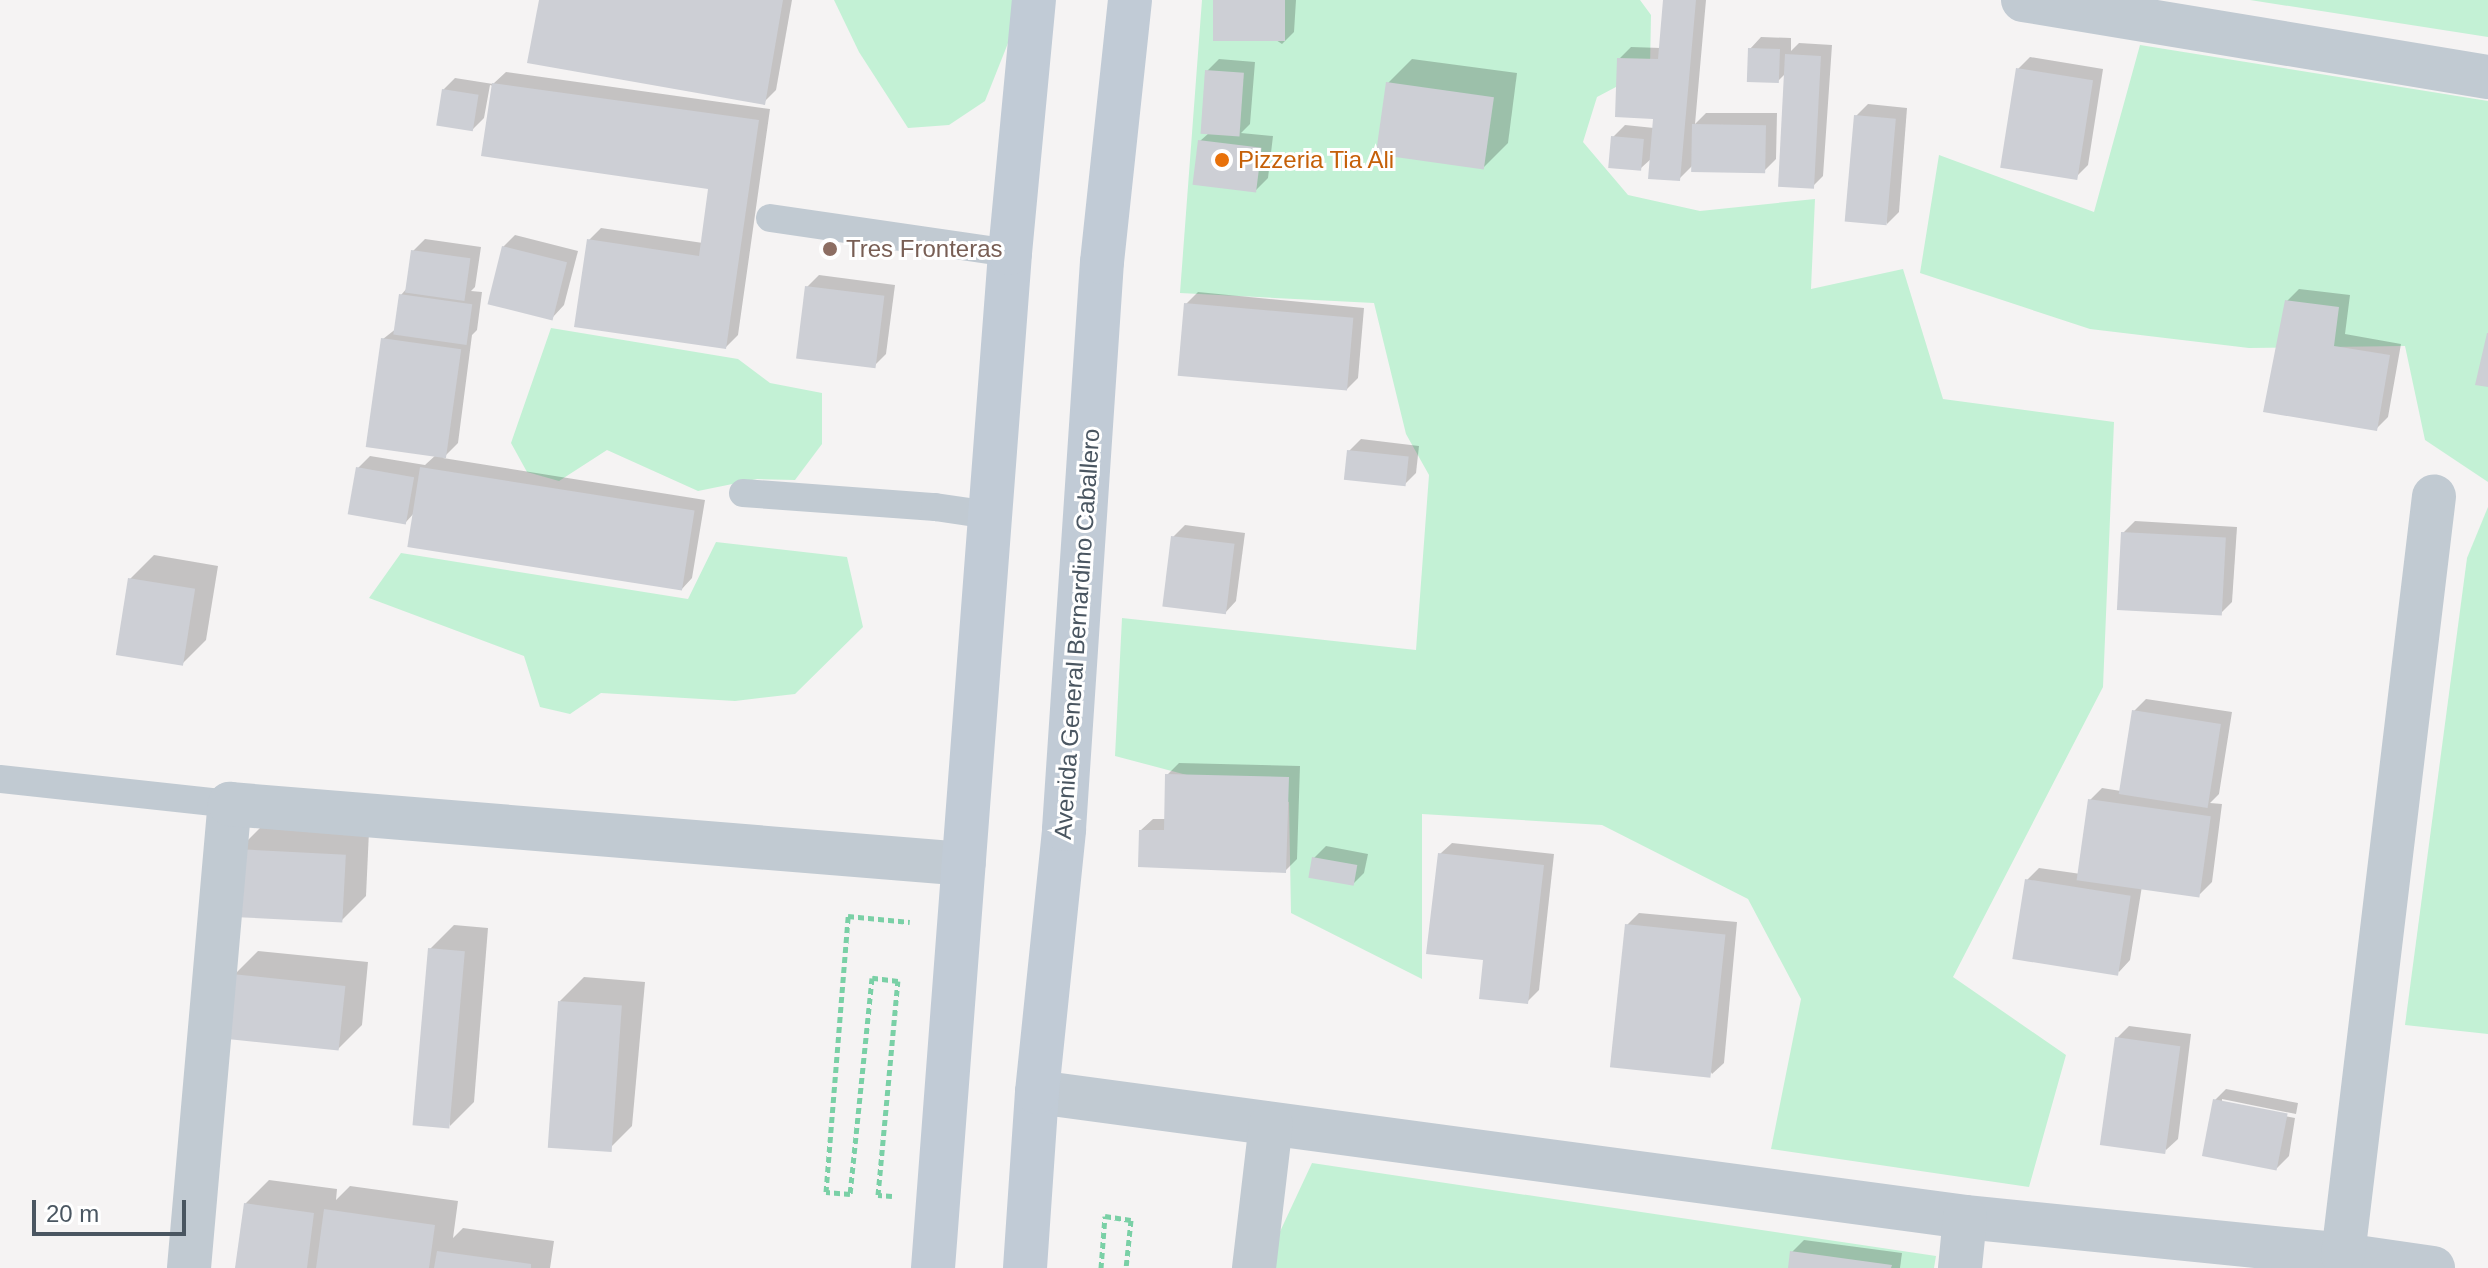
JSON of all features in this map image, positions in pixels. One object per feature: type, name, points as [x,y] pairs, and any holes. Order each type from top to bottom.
[{"type":"main road","points":[[933,1268],[1010,253],[1034,0]]},
{"type":"main road","name":"Avenida General Bernardino Caballero","points":[[1025,1268],[1037,1092],[1064,829],[1102,262],[1130,0]]},
{"type":"street","points":[[2023,0],[2488,77]]},
{"type":"street","points":[[2343,1255],[2434,496]]},
{"type":"street","points":[[189,1268],[230,804],[964,864]]},
{"type":"street","points":[[1037,1092],[1965,1217],[2343,1255],[2433,1268]]},
{"type":"street","points":[[1254,1268],[1271,1124]]},
{"type":"street","points":[[1960,1268],[1965,1217]]},
{"type":"lane","points":[[770,218],[1010,253]]},
{"type":"lane","points":[[743,493],[935,507],[990,515]]},
{"type":"lane","points":[[0,779],[230,804]]},
{"type":"path","points":[[845,977],[848,916],[959,926]]},
{"type":"path","points":[[1101,1268],[1105,1216],[1131,1220],[1126,1268]]},
{"type":"green space","points":[[834,0],[1018,0],[1016,23],[985,101],[949,125],[908,128],[859,52]]},
{"type":"green space","points":[[1202,0],[1640,0],[1651,15],[1650,69],[1597,97],[1583,142],[1628,195],[1700,211],[1815,199],[1811,289],[1903,269],[1943,399],[2114,422],[2103,687],[1953,977],[2066,1055],[2029,1187],[1771,1149],[1801,999],[1748,899],[1602,825],[1422,814],[1422,979],[1291,913],[1289,802],[1115,756],[1122,618],[1416,650],[1429,475],[1406,434],[1374,303],[1180,293]]},
{"type":"green space","points":[[2250,0],[2488,0],[2488,37]]},
{"type":"green space","points":[[2140,45],[2488,101],[2488,482],[2425,440],[2405,346],[2249,348],[2090,329],[1920,273],[1939,155],[2094,212]]},
{"type":"green space","points":[[551,328],[738,359],[770,383],[822,393],[822,444],[795,480],[757,479],[698,491],[607,450],[559,481],[527,472],[511,443]]},
{"type":"green space","points":[[2488,507],[2488,1034],[2405,1025],[2467,558]]},
{"type":"green space","points":[[716,542],[847,557],[863,627],[795,694],[735,701],[601,693],[570,714],[540,707],[524,656],[369,598],[401,553],[688,599]]},
{"type":"green space","points":[[1312,1163],[1936,1256],[1934,1268],[1263,1268]]},
{"type":"building","points":[[539,0],[783,0],[765,105],[527,63]]},
{"type":"building","points":[[1213,0],[1285,0],[1285,41],[1213,41]]},
{"type":"building","points":[[1663,0],[1696,0],[1680,181],[1648,179],[1653,119],[1615,117],[1617,58],[1658,59]]},
{"type":"building","points":[[1748,48],[1780,49],[1779,83],[1747,82]]},
{"type":"building","points":[[1785,54],[1821,56],[1814,189],[1778,187]]},
{"type":"building","points":[[2016,68],[2093,80],[2077,180],[2000,168]]},
{"type":"building","points":[[1205,70],[1244,73],[1239,137],[1201,134]]},
{"type":"building","points":[[1386,82],[1494,97],[1484,169],[1376,154]]},
{"type":"building","points":[[492,83],[759,120],[726,349],[574,327],[587,239],[699,256],[708,189],[481,156]]},
{"type":"building","points":[[442,89],[479,95],[473,131],[436,126]]},
{"type":"building","points":[[1854,115],[1896,119],[1887,225],[1845,222]]},
{"type":"building","points":[[1692,124],[1766,125],[1765,173],[1691,172]]},
{"type":"building","points":[[1611,136],[1644,139],[1641,171],[1608,168]]},
{"type":"building","points":[[1198,140],[1262,148],[1256,192],[1193,185]]},
{"type":"building","points":[[502,246],[567,262],[552,320],[487,304]]},
{"type":"building","points":[[411,250],[470,258],[464,301],[405,293]]},
{"type":"building","points":[[805,286],[884,296],[876,368],[796,358]]},
{"type":"building","points":[[399,294],[472,304],[467,345],[393,335]]},
{"type":"building","points":[[2285,300],[2339,307],[2334,346],[2390,355],[2377,431],[2263,412]]},
{"type":"building","points":[[1184,303],[1353,318],[1347,391],[1178,376]]},
{"type":"building","points":[[2488,333],[2488,387],[2475,385]]},
{"type":"building","points":[[381,338],[461,349],[446,458],[366,447]]},
{"type":"building","points":[[1347,450],[1409,456],[1406,486],[1344,480]]},
{"type":"building","points":[[356,467],[414,477],[406,525],[348,514]]},
{"type":"building","points":[[420,467],[695,510],[682,590],[407,547]]},
{"type":"building","points":[[2121,532],[2226,537],[2222,615],[2117,610]]},
{"type":"building","points":[[1171,536],[1235,544],[1226,614],[1162,606]]},
{"type":"building","points":[[128,578],[195,589],[183,666],[116,655]]},
{"type":"building","points":[[2132,710],[2221,724],[2208,808],[2119,794]]},
{"type":"building","points":[[1165,774],[1289,777],[1286,873],[1138,867],[1139,830],[1164,830]]},
{"type":"building","points":[[2088,799],[2211,816],[2199,897],[2077,880]]},
{"type":"building","points":[[237,849],[346,855],[342,923],[233,917]]},
{"type":"building","points":[[1438,853],[1544,865],[1528,1004],[1479,999],[1483,960],[1426,954]]},
{"type":"building","points":[[1312,857],[1357,865],[1354,886],[1308,878]]},
{"type":"building","points":[[2025,879],[2131,896],[2118,976],[2012,959]]},
{"type":"building","points":[[1625,924],[1725,935],[1710,1078],[1610,1067]]},
{"type":"building","points":[[428,948],[465,951],[449,1129],[412,1125]]},
{"type":"building","points":[[232,974],[345,986],[339,1051],[225,1039]]},
{"type":"building","points":[[558,1001],[622,1005],[612,1152],[548,1148]]},
{"type":"building","points":[[2115,1037],[2180,1046],[2165,1154],[2100,1145]]},
{"type":"building","points":[[2213,1099],[2288,1114],[2277,1170],[2202,1156]]},
{"type":"building","points":[[244,1203],[314,1213],[307,1268],[235,1268]]},
{"type":"building","points":[[324,1209],[435,1225],[429,1268],[316,1268]]},
{"type":"building","points":[[437,1251],[531,1264],[531,1268],[434,1268]]},
{"type":"building","points":[[1790,1251],[1892,1265],[1891,1268],[1788,1268]]},
{"type":"place","name":"Pizzeria Tia Ali","points":[[1222,160]]},
{"type":"place","name":"Tres Fronteras","points":[[830,249]]}]
